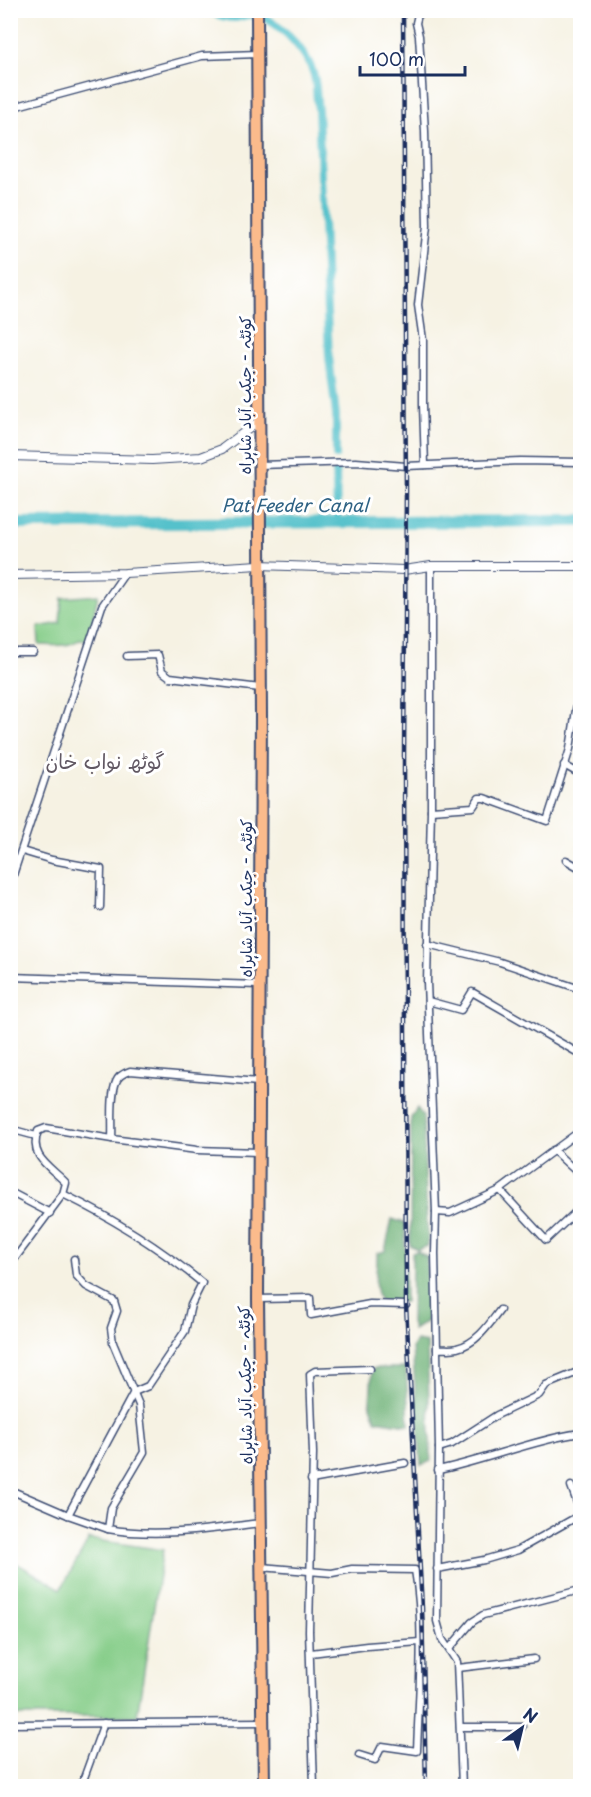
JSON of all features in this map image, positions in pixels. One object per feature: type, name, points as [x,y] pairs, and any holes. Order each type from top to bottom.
[{"type":"highway","name":"کوئٹہ - جیکب آباد شاہراہ","points":[[257,15],[260,688],[258,1299],[264,1786]]},
{"type":"street","points":[[419,10],[416,23],[419,36],[425,131],[427,226],[418,305],[423,340],[425,465]]},
{"type":"street","points":[[10,108],[202,56],[258,54]]},
{"type":"street","points":[[10,456],[152,460],[201,458],[222,449],[259,421]]},
{"type":"street","points":[[259,465],[356,462],[406,466],[519,461],[580,462]]},
{"type":"street","points":[[10,575],[125,573],[259,565],[404,570],[431,566],[580,566]]},
{"type":"street","points":[[431,566],[431,810],[427,944],[436,1212],[439,1448],[437,1621],[442,1638],[457,1662],[458,1668],[462,1786]]},
{"type":"street","points":[[10,884],[102,606],[125,573]]},
{"type":"street","points":[[10,652],[33,652]]},
{"type":"street","points":[[127,656],[158,655],[162,671],[170,677],[260,688]]},
{"type":"street","points":[[431,810],[473,807],[479,798],[484,798],[547,821],[570,749],[580,684]]},
{"type":"street","points":[[564,765],[580,774]]},
{"type":"street","points":[[22,851],[52,860],[101,869],[100,907]]},
{"type":"street","points":[[566,860],[580,868]]},
{"type":"street","points":[[427,944],[500,962],[580,989]]},
{"type":"street","points":[[10,976],[259,985]]},
{"type":"street","points":[[428,1001],[461,1010],[472,993],[580,1054]]},
{"type":"street","points":[[112,1139],[114,1091],[116,1082],[124,1073],[137,1071],[258,1082]]},
{"type":"street","points":[[10,1265],[63,1194],[66,1183],[41,1161],[36,1144],[38,1131],[46,1128],[197,1150],[258,1152]]},
{"type":"street","points":[[10,1129],[36,1136]]},
{"type":"street","points":[[436,1212],[450,1213],[500,1190],[580,1131]]},
{"type":"street","points":[[553,1150],[580,1175]]},
{"type":"street","points":[[500,1190],[546,1240],[580,1208]]},
{"type":"street","points":[[10,1192],[50,1213]]},
{"type":"street","points":[[63,1194],[107,1216],[146,1240],[202,1283],[191,1305],[186,1331],[148,1386],[134,1392],[68,1515]]},
{"type":"street","points":[[74,1259],[76,1275],[86,1286],[114,1301],[117,1311],[111,1328],[113,1343],[139,1405],[144,1452],[111,1508],[108,1529]]},
{"type":"street","points":[[258,1299],[310,1298],[310,1315],[370,1304],[406,1305]]},
{"type":"street","points":[[437,1348],[457,1348],[474,1340],[487,1328],[500,1310]]},
{"type":"street","points":[[314,1786],[309,1631],[313,1453],[310,1374],[315,1371],[370,1369]]},
{"type":"street","points":[[439,1448],[452,1444],[497,1415],[538,1395],[546,1385],[580,1371]]},
{"type":"street","points":[[438,1470],[466,1464],[550,1438],[580,1433]]},
{"type":"street","points":[[311,1480],[405,1463]]},
{"type":"street","points":[[437,1569],[518,1550],[580,1513],[571,1486]]},
{"type":"street","points":[[10,1490],[68,1515],[108,1529],[130,1533],[169,1533],[261,1523]]},
{"type":"street","points":[[261,1567],[332,1573],[352,1569],[415,1570],[419,1594],[420,1642],[417,1751],[382,1746],[375,1760],[359,1755]]},
{"type":"street","points":[[449,1649],[472,1622],[483,1615],[580,1590]]},
{"type":"street","points":[[311,1653],[420,1642]]},
{"type":"street","points":[[458,1668],[534,1659]]},
{"type":"street","points":[[10,1724],[263,1722]]},
{"type":"street","points":[[81,1786],[104,1723]]},
{"type":"street","points":[[460,1727],[522,1727]]},
{"type":"green space","points":[[98,595],[88,640],[79,639],[66,645],[39,645],[38,627],[60,623],[62,598]]},
{"type":"green space","points":[[417,1108],[423,1116],[428,1246],[417,1250],[410,1245],[411,1118]]},
{"type":"green space","points":[[392,1219],[405,1223],[405,1302],[380,1302],[377,1296],[377,1253],[385,1251]]},
{"type":"green space","points":[[417,1251],[427,1257],[427,1321],[413,1330],[411,1323],[412,1253]]},
{"type":"green space","points":[[416,1341],[427,1343],[431,1461],[421,1465],[412,1348]]},
{"type":"green space","points":[[374,1368],[406,1368],[409,1425],[376,1420],[370,1403]]},
{"type":"green space","points":[[89,1539],[163,1550],[137,1716],[11,1716],[11,1560],[61,1589]]},
{"type":"waterway","points":[[208,10],[228,17],[258,16],[278,26],[296,44],[309,63],[314,76],[318,109],[329,357],[336,415],[336,455]]},
{"type":"waterway","points":[[336,470],[337,522]]},
{"type":"waterway","name":"Pat Feeder Canal","points":[[10,524],[580,521]]},
{"type":"railway","points":[[403,10],[406,491],[404,757],[406,1305],[422,1608],[426,1786]]},
{"type":"district","name":"گوٹھ نواب خان","points":[[105,761]]}]
